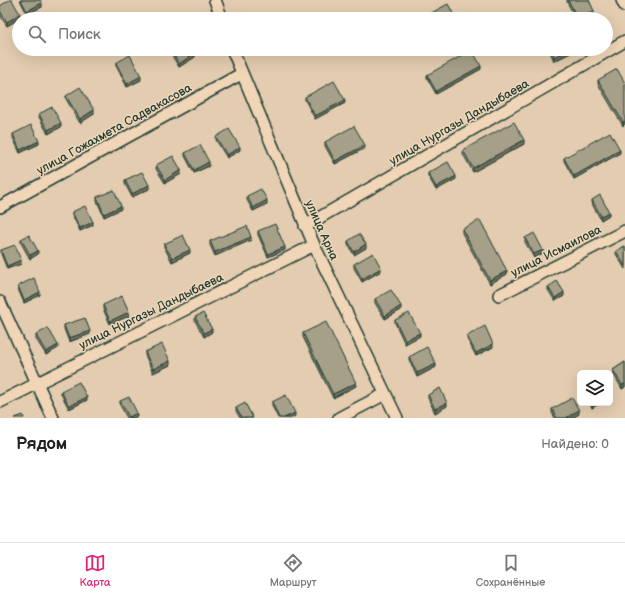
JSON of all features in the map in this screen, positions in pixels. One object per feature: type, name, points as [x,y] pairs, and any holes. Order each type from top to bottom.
[{"type":"street","points":[[215,0],[219,12]]},
{"type":"street","points":[[622,0],[625,6]]},
{"type":"street","name":"улица Нургазы Дандыбаева","points":[[613,49],[625,42]]},
{"type":"street","name":"улица Арна","points":[[235,56],[314,245],[397,418]]},
{"type":"street","name":"улица Нургазы Дандыбаева","points":[[306,226],[601,56]]},
{"type":"street","name":"улица Гожахмета Садвакасова","points":[[0,207],[241,74]]},
{"type":"street","name":"улица Исмаилова","points":[[499,295],[625,231]]},
{"type":"street","name":"улица Нургазы Дандыбаева","points":[[0,402],[314,245]]},
{"type":"street","points":[[0,302],[53,418]]},
{"type":"street","points":[[339,418],[385,394]]},
{"type":"building","points":[[9,0],[12,0],[19,12],[12,12],[12,19],[7,22],[0,11],[0,6]]},
{"type":"building","points":[[21,0],[40,0],[42,3],[27,11]]},
{"type":"building","points":[[568,0],[589,0],[594,11],[592,12],[574,12]]},
{"type":"building","points":[[448,4],[452,12],[433,12]]},
{"type":"building","points":[[131,56],[141,76],[127,84],[116,63]]},
{"type":"building","points":[[174,56],[191,56],[179,64]]},
{"type":"building","points":[[461,56],[475,56],[481,66],[436,91],[427,75]]},
{"type":"building","points":[[617,69],[625,83],[625,121],[623,122],[598,80]]},
{"type":"building","points":[[334,81],[345,100],[315,116],[305,97]]},
{"type":"building","points":[[80,87],[94,110],[80,119],[66,96]]},
{"type":"building","points":[[52,107],[61,123],[48,130],[39,114]]},
{"type":"building","points":[[514,122],[524,140],[473,168],[463,150]]},
{"type":"building","points":[[31,125],[39,141],[20,150],[13,134]]},
{"type":"building","points":[[354,126],[365,145],[335,161],[325,142]]},
{"type":"building","points":[[229,129],[240,147],[227,155],[216,137]]},
{"type":"building","points":[[610,132],[620,150],[574,176],[564,158]]},
{"type":"building","points":[[200,145],[209,162],[194,170],[185,153]]},
{"type":"building","points":[[173,156],[181,170],[165,180],[156,165]]},
{"type":"building","points":[[448,162],[456,176],[436,187],[428,173]]},
{"type":"building","points":[[142,172],[149,185],[132,194],[125,180]]},
{"type":"building","points":[[261,189],[267,200],[253,208],[247,196]]},
{"type":"building","points":[[114,190],[121,206],[104,214],[97,197]]},
{"type":"building","points":[[600,195],[609,212],[601,216],[592,200]]},
{"type":"building","points":[[85,206],[93,222],[80,228],[72,212]]},
{"type":"building","points":[[480,220],[507,271],[490,280],[462,229]]},
{"type":"building","points":[[275,224],[285,247],[268,254],[258,231]]},
{"type":"building","points":[[247,226],[251,237],[215,252],[210,241]]},
{"type":"building","points":[[534,233],[543,250],[534,254],[525,238]]},
{"type":"building","points":[[359,234],[366,244],[354,252],[348,241]]},
{"type":"building","points":[[29,235],[38,251],[30,255],[21,239]]},
{"type":"building","points":[[183,235],[190,250],[172,258],[164,244]]},
{"type":"building","points":[[15,245],[21,260],[7,266],[1,250]]},
{"type":"building","points":[[625,246],[625,266],[616,251]]},
{"type":"building","points":[[373,253],[381,268],[362,279],[354,264]]},
{"type":"building","points":[[34,278],[40,292],[24,300],[18,286]]},
{"type":"building","points":[[557,281],[564,292],[555,298],[548,287]]},
{"type":"building","points":[[391,290],[401,306],[385,316],[375,299]]},
{"type":"building","points":[[122,296],[129,312],[110,321],[103,305]]},
{"type":"building","points":[[203,313],[212,329],[204,333],[195,317]]},
{"type":"building","points":[[409,313],[420,333],[405,340],[395,320]]},
{"type":"building","points":[[85,318],[90,331],[69,338],[64,325]]},
{"type":"building","points":[[326,322],[356,383],[333,394],[303,333]]},
{"type":"building","points":[[485,326],[493,344],[476,353],[467,336]]},
{"type":"building","points":[[48,328],[58,345],[46,352],[36,335]]},
{"type":"building","points":[[162,344],[170,361],[153,369],[145,352]]},
{"type":"building","points":[[427,347],[436,364],[417,373],[409,357]]},
{"type":"building","points":[[625,362],[625,384],[622,385],[613,370]]},
{"type":"building","points":[[79,382],[87,397],[69,406],[61,391]]},
{"type":"building","points":[[440,388],[447,403],[435,409],[428,395]]},
{"type":"building","points":[[286,395],[295,413],[284,418],[279,418],[272,402]]},
{"type":"building","points":[[129,397],[137,413],[129,417],[120,401]]},
{"type":"building","points":[[572,398],[579,410],[566,418],[557,418],[552,409]]},
{"type":"building","points":[[245,403],[253,418],[242,418],[236,408]]},
{"type":"building","points":[[23,415],[24,418],[15,418]]}]
